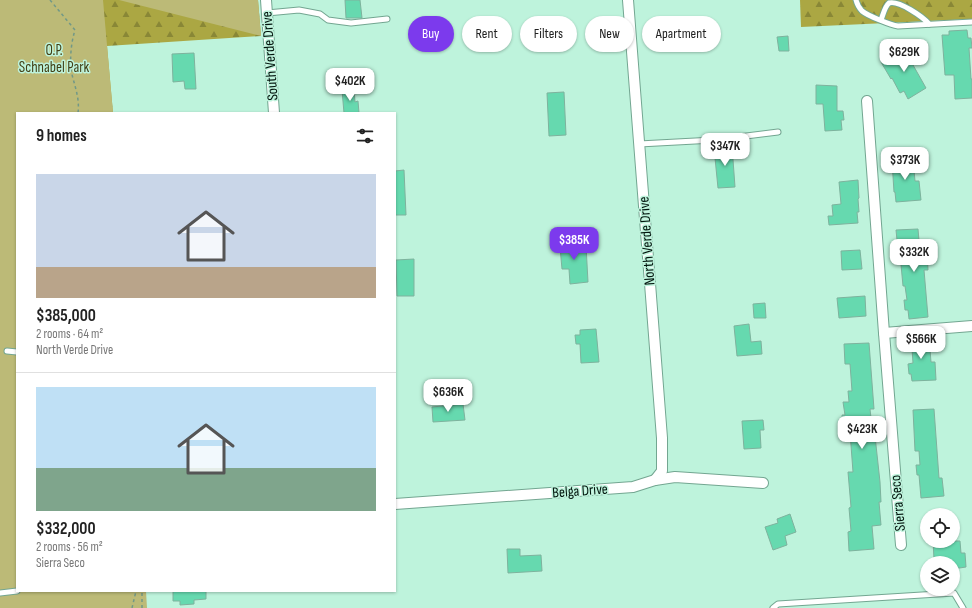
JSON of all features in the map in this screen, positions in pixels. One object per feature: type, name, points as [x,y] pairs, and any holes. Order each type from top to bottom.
[{"type":"street","name":"South Verde Drive","points":[[266,0],[274,112]]},
{"type":"street","name":"North Verde Drive","points":[[628,0],[662,438],[662,471],[655,480]]},
{"type":"street","name":"Sierra Seco","points":[[868,101],[884,333],[901,546]]},
{"type":"street","points":[[884,333],[972,326]]},
{"type":"street","name":"Belga Drive","points":[[396,504],[633,487],[655,480],[675,477],[763,483]]},
{"type":"lane","points":[[856,0],[862,11],[892,26],[972,22]]},
{"type":"lane","points":[[882,20],[888,4],[893,1],[900,2],[912,9],[922,16],[929,24]]},
{"type":"lane","points":[[267,13],[300,10],[320,14],[328,20],[351,23],[387,19]]},
{"type":"lane","points":[[639,144],[714,140],[778,132]]},
{"type":"lane","points":[[7,351],[16,352]]},
{"type":"lane","points":[[0,593],[16,591]]},
{"type":"lane","points":[[773,608],[778,604],[954,593],[963,608]]},
{"type":"path","points":[[50,0],[75,30],[72,40],[71,60],[72,71],[80,103],[78,112]]},
{"type":"path","points":[[132,608],[136,592]]},
{"type":"path","points":[[142,592],[142,608]]},
{"type":"green space","points":[[0,0],[258,0],[261,36],[107,46],[113,112],[26,112]]},
{"type":"green space","name":"O.P. Schnabel Park","points":[[0,0],[103,0],[113,112],[16,112],[16,592],[146,592],[147,608],[0,608]]},
{"type":"green space","points":[[119,0],[258,0],[261,36]]},
{"type":"green space","points":[[800,0],[972,0],[972,19],[801,27]]},
{"type":"building","points":[[345,0],[360,0],[362,18],[346,18]]},
{"type":"building","points":[[967,30],[968,38],[971,38],[972,48],[969,48],[972,98],[955,99],[954,75],[945,75],[942,35],[949,35],[949,31]]},
{"type":"building","points":[[788,36],[789,51],[779,51],[777,37]]},
{"type":"building","points":[[902,48],[906,55],[910,53],[917,63],[913,65],[926,88],[908,99],[904,91],[900,93],[881,62]]},
{"type":"building","points":[[194,53],[196,89],[185,89],[184,81],[173,82],[172,54]]},
{"type":"building","points":[[816,85],[837,86],[837,111],[843,111],[844,120],[841,120],[842,130],[825,131],[823,104],[816,104]]},
{"type":"building","points":[[354,89],[355,102],[358,101],[359,112],[344,112],[342,90]]},
{"type":"building","points":[[564,92],[566,135],[549,136],[547,93]]},
{"type":"building","points":[[732,146],[735,187],[718,188],[714,148]]},
{"type":"building","points":[[913,159],[915,181],[919,181],[921,200],[896,202],[892,161]]},
{"type":"building","points":[[404,170],[406,215],[396,215],[396,171]]},
{"type":"building","points":[[858,180],[858,223],[829,225],[828,216],[833,216],[832,205],[841,204],[839,182]]},
{"type":"building","points":[[918,229],[920,252],[927,252],[928,270],[924,270],[928,317],[909,319],[908,310],[905,310],[904,300],[907,300],[905,286],[903,286],[900,254],[902,254],[901,240],[897,240],[896,230]]},
{"type":"building","points":[[562,238],[563,246],[586,245],[588,282],[570,284],[569,269],[562,269],[560,247],[553,248],[553,239]]},
{"type":"building","points":[[860,250],[862,269],[842,270],[841,251]]},
{"type":"building","points":[[414,259],[414,296],[397,296],[396,260]]},
{"type":"building","points":[[865,296],[866,316],[839,318],[837,298]]},
{"type":"building","points":[[765,303],[766,318],[754,318],[753,304]]},
{"type":"building","points":[[749,324],[751,342],[761,341],[762,354],[737,356],[734,326]]},
{"type":"building","points":[[596,329],[599,362],[581,363],[580,344],[576,344],[575,335],[580,335],[580,330]]},
{"type":"building","points":[[929,337],[931,362],[935,362],[936,380],[912,381],[911,374],[909,374],[908,364],[913,363],[912,349],[908,349],[907,339]]},
{"type":"building","points":[[869,343],[874,409],[870,409],[873,436],[875,436],[880,482],[881,502],[879,502],[881,525],[872,526],[874,549],[849,551],[848,532],[851,531],[849,508],[851,507],[848,472],[853,472],[850,432],[844,432],[842,415],[845,415],[843,402],[849,402],[848,391],[852,391],[850,364],[845,364],[844,344]]},
{"type":"building","points":[[463,404],[465,420],[433,422],[432,407]]},
{"type":"building","points":[[934,409],[939,478],[942,478],[944,496],[921,498],[919,475],[917,475],[916,465],[920,465],[919,451],[915,451],[913,410]]},
{"type":"building","points":[[763,420],[764,430],[760,430],[761,448],[744,449],[742,421]]},
{"type":"building","points":[[790,514],[796,532],[785,536],[787,545],[773,550],[765,527],[778,523],[777,519]]},
{"type":"building","points":[[960,541],[961,553],[965,553],[966,567],[960,568],[960,556],[934,556],[933,548],[960,548]]},
{"type":"building","points":[[507,549],[520,549],[520,556],[541,555],[542,571],[508,573]]},
{"type":"building","points":[[173,592],[206,592],[206,599],[194,600],[194,604],[180,605],[180,601],[173,601]]}]
